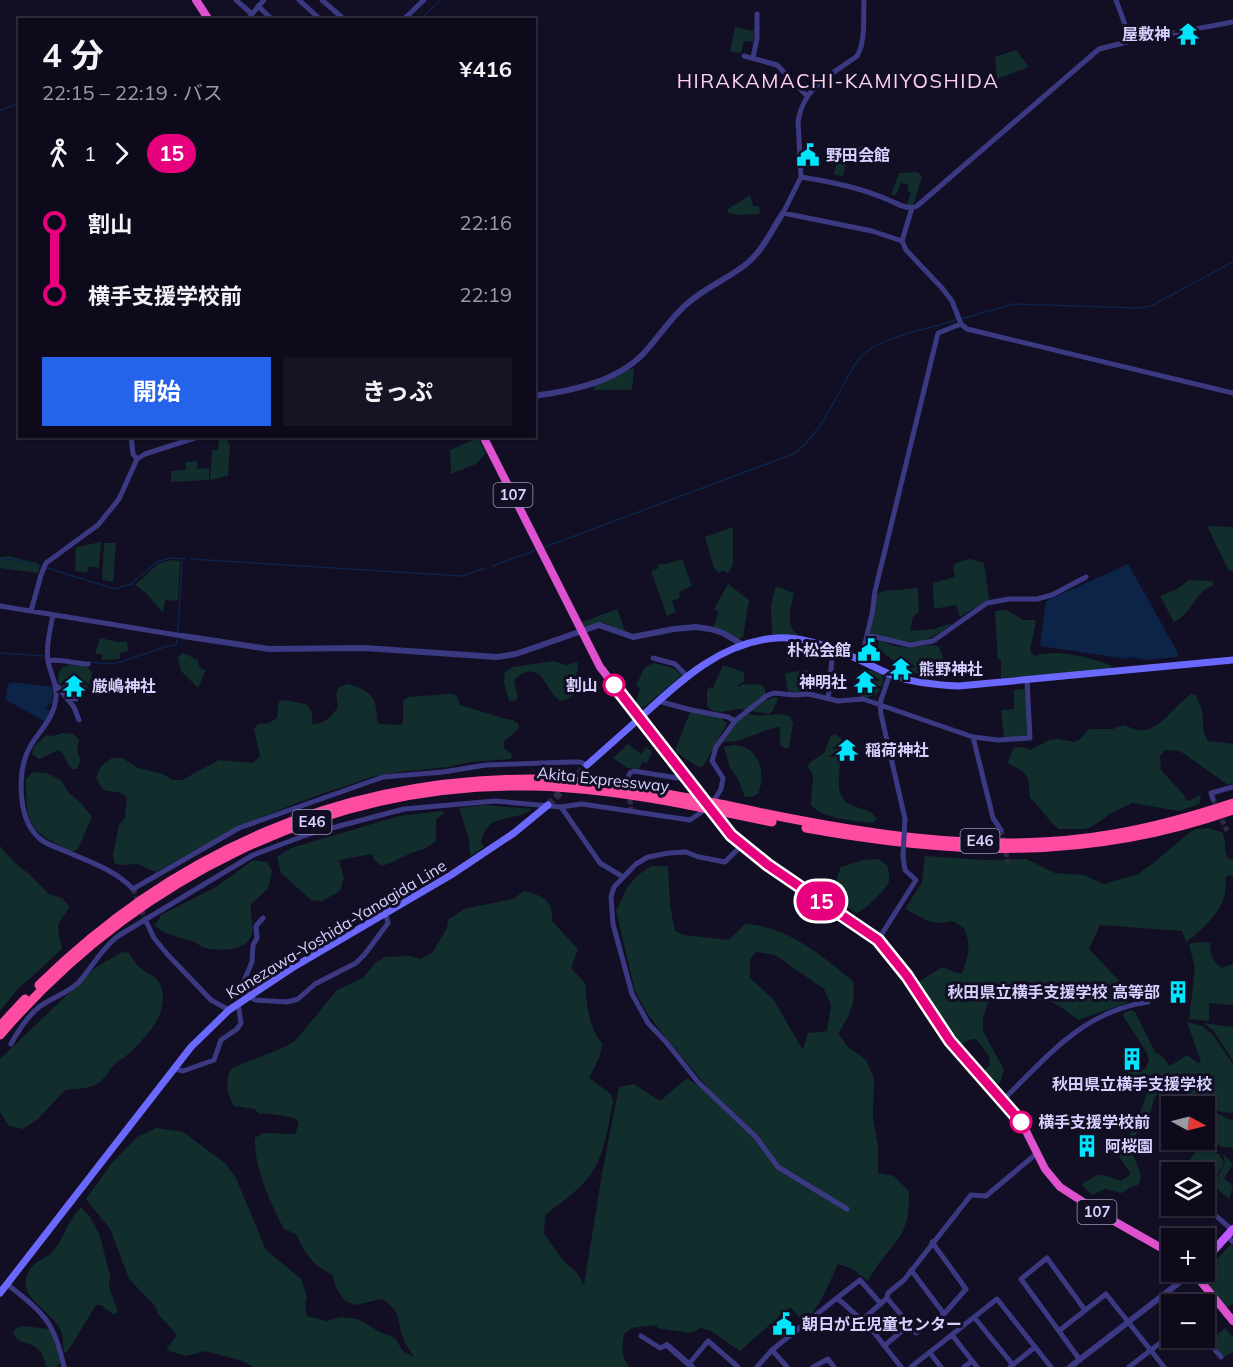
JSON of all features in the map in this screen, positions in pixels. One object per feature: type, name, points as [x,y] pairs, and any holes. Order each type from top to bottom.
[{"type":"highway","points":[[196,0],[208,18]]},
{"type":"highway","name":"107","points":[[484,438],[600,668],[731,835],[878,940],[907,976],[939,1027],[961,1055],[1020,1119],[1036,1155],[1060,1187],[1161,1248]]},
{"type":"highway","name":"Akita Expressway","points":[[0,1026],[58,966],[98,931],[173,877],[220,852],[272,829],[337,806],[419,788],[461,783],[529,780],[595,783],[849,836],[965,849],[1072,847],[1114,841],[1154,833],[1233,810]]},
{"type":"highway","name":"Akita Expressway","points":[[0,1035],[69,964],[119,922],[166,890],[224,858],[273,835],[339,813],[420,794],[461,789],[529,786],[594,790],[688,801]]},
{"type":"highway","name":"Akita Expressway","points":[[727,809],[902,836],[966,841],[1030,842],[1112,835],[1152,826],[1233,802]]},
{"type":"highway","points":[[1201,1282],[1233,1321]]},
{"type":"main road","points":[[587,765],[687,676],[722,653],[765,639],[788,638],[834,649],[890,674],[918,682],[943,685],[1233,660]]},
{"type":"main road","name":"Kanezawa-Yoshida-Yanagida Line","points":[[0,1293],[190,1047],[229,1010],[292,968],[451,875],[513,833],[548,804]]},
{"type":"main road","points":[[1215,1250],[1231,1234]]},
{"type":"street","points":[[236,0],[252,14]]},
{"type":"street","points":[[249,18],[264,0]]},
{"type":"street","points":[[299,0],[319,18]]},
{"type":"street","points":[[322,0],[343,18]]},
{"type":"street","points":[[405,18],[424,0]]},
{"type":"street","points":[[536,396],[577,389],[607,377],[632,363],[685,305],[745,265],[757,253],[783,213],[801,177],[798,121],[806,95],[857,56],[863,32],[864,0]]},
{"type":"street","points":[[1116,0],[1131,40]]},
{"type":"street","points":[[258,6],[271,18]]},
{"type":"street","points":[[753,58],[757,38],[757,14]]},
{"type":"street","points":[[801,177],[862,190],[912,208],[1089,56],[1111,45],[1131,40],[1233,22]]},
{"type":"street","points":[[744,56],[777,64],[806,95]]},
{"type":"street","points":[[912,208],[902,241],[906,250],[952,301],[966,329],[1233,393]]},
{"type":"street","points":[[783,213],[872,231],[902,241]]},
{"type":"street","points":[[861,660],[878,579],[938,333],[960,321]]},
{"type":"street","points":[[131,438],[133,454],[137,459]]},
{"type":"street","points":[[31,611],[44,567],[98,525],[119,499],[137,459],[145,453],[194,438]]},
{"type":"street","points":[[867,635],[910,645],[933,641],[987,603],[1009,599],[1037,599],[1052,595],[1086,577]]},
{"type":"street","points":[[0,606],[269,649],[364,648],[496,657],[516,654],[599,625],[633,637],[696,627],[723,633],[743,645]]},
{"type":"street","points":[[53,615],[48,661],[56,685],[74,707],[79,720]]},
{"type":"street","points":[[828,699],[834,649]]},
{"type":"street","points":[[653,658],[675,664],[687,676]]},
{"type":"street","points":[[48,661],[88,664]]},
{"type":"street","points":[[878,940],[916,880],[905,870],[903,856],[905,819],[880,703],[890,674]]},
{"type":"street","points":[[11,1044],[39,1006],[67,992],[78,982],[107,944],[254,855],[309,834],[421,807],[495,801],[548,804],[561,807],[582,804],[690,820],[709,807],[721,789],[723,778],[713,765],[712,755],[735,721],[757,702],[774,693],[794,695],[808,693],[838,701],[863,699],[974,737],[998,740],[1030,738],[1027,679]]},
{"type":"street","points":[[56,685],[56,700],[50,717],[31,744],[25,758],[22,772],[23,811],[29,826],[38,837],[116,873],[132,889],[239,828],[383,777],[443,772],[486,765],[572,762],[587,765]]},
{"type":"street","points":[[64,696],[76,699]]},
{"type":"street","points":[[658,701],[728,717],[735,721]]},
{"type":"street","points":[[974,737],[993,818],[1000,830]]},
{"type":"street","points":[[628,777],[634,771],[677,778],[685,777]]},
{"type":"street","points":[[1213,798],[1211,793],[1233,787]]},
{"type":"street","points":[[561,807],[600,863],[623,877]]},
{"type":"street","points":[[742,845],[725,862],[686,852],[648,857],[636,864],[614,887],[611,897],[613,924],[632,994],[648,1023],[698,1082],[748,1128],[778,1167],[847,1209]]},
{"type":"street","points":[[263,918],[256,926],[257,938],[253,945],[252,962],[243,983],[249,995],[255,1000],[286,1002],[298,999],[315,984],[356,963],[388,923],[386,915]]},
{"type":"street","points":[[145,919],[154,938],[168,955],[211,1000],[229,1010]]},
{"type":"street","points":[[1002,1101],[1064,1040],[1107,1013],[1148,1002]]},
{"type":"street","points":[[174,1069],[183,1071],[214,1060],[221,1040],[237,1029],[241,1023],[238,1003]]},
{"type":"street","points":[[862,1320],[887,1299],[888,1293],[911,1270],[971,1195],[986,1196],[1036,1155]]},
{"type":"street","points":[[1214,1216],[1231,1234]]},
{"type":"street","points":[[887,1299],[916,1334],[945,1314],[966,1289],[932,1242]]},
{"type":"street","points":[[1080,1360],[1021,1279],[1047,1258],[1085,1310]]},
{"type":"street","points":[[911,1270],[945,1314]]},
{"type":"street","points":[[757,1367],[772,1350],[860,1280],[880,1304]]},
{"type":"street","points":[[1070,1367],[1180,1282]]},
{"type":"street","points":[[7,1284],[38,1310],[53,1328],[64,1367]]},
{"type":"street","points":[[1060,1330],[1106,1294],[1164,1367]]},
{"type":"street","points":[[837,1298],[862,1320],[901,1367]]},
{"type":"street","points":[[911,1367],[997,1299],[1051,1367]]},
{"type":"street","points":[[974,1317],[1012,1366],[1035,1347]]},
{"type":"street","points":[[884,1346],[909,1325]]},
{"type":"street","points":[[952,1335],[977,1367]]},
{"type":"street","points":[[641,1336],[660,1348],[667,1345],[690,1365],[708,1341],[738,1367]]},
{"type":"street","points":[[1129,1367],[1161,1343]]},
{"type":"street","points":[[1213,1348],[1221,1357]]},
{"type":"street","points":[[772,1350],[787,1367]]},
{"type":"street","points":[[930,1353],[941,1367]]},
{"type":"street","points":[[813,1367],[828,1359],[834,1367]]},
{"type":"street","points":[[964,1367],[972,1360]]},
{"type":"green space","points":[[735,27],[754,31],[753,42],[744,41],[741,53],[730,52]]},
{"type":"green space","points":[[1016,50],[1029,67],[997,79],[995,57]]},
{"type":"green space","points":[[841,145],[867,147],[859,160],[847,158],[843,176],[834,174]]},
{"type":"green space","points":[[917,172],[922,176],[913,206],[907,205],[911,192],[908,191],[908,184],[901,183],[896,195],[891,195],[899,173]]},
{"type":"green space","points":[[750,195],[753,206],[759,206],[760,214],[737,215],[727,212],[728,209]]},
{"type":"green space","points":[[634,368],[632,390],[594,390],[595,385]]},
{"type":"green space","points":[[228,438],[230,445],[228,476],[210,480],[212,450],[218,450],[219,439]]},
{"type":"green space","points":[[478,438],[486,453],[476,464],[451,474],[450,450]]},
{"type":"green space","points":[[197,461],[197,469],[209,468],[209,480],[171,482],[171,471],[186,470],[186,462]]},
{"type":"green space","points":[[1207,526],[1233,527],[1233,571],[1229,571]]},
{"type":"green space","points":[[733,527],[733,564],[728,573],[722,570],[719,573],[714,568],[705,537]]},
{"type":"green space","points":[[101,542],[99,568],[89,566],[87,573],[75,571],[76,547]]},
{"type":"green space","points":[[104,543],[116,543],[113,582],[102,580]]},
{"type":"green space","points":[[8,556],[37,563],[40,565],[38,573],[0,568],[0,557]]},
{"type":"green space","points":[[682,559],[692,586],[679,592],[680,598],[672,601],[676,612],[667,616],[651,571],[659,568],[658,564]]},
{"type":"green space","points":[[970,559],[984,563],[989,599],[960,617],[956,605],[934,609],[933,583],[955,577],[953,567],[955,563]]},
{"type":"green space","points":[[171,560],[180,561],[178,601],[165,600],[163,613],[146,593],[135,585],[158,564]]},
{"type":"green space","points":[[1189,580],[1212,581],[1214,585],[1202,592],[1185,614],[1174,622],[1160,596],[1177,589]]},
{"type":"green space","points":[[728,584],[749,600],[743,637],[738,639],[713,627],[719,612],[714,609]]},
{"type":"green space","points":[[776,586],[794,593],[790,620],[797,636],[772,635],[771,605]]},
{"type":"green space","points":[[918,588],[919,612],[913,617],[910,631],[934,629],[952,623],[932,637],[913,642],[870,634],[877,594],[885,591]]},
{"type":"green space","points":[[617,609],[626,633],[604,623],[582,628],[580,623]]},
{"type":"green space","points":[[1007,610],[1023,620],[1036,620],[1030,651],[1035,656],[1053,653],[1074,655],[1112,666],[1111,669],[1001,678],[995,611]]},
{"type":"green space","points":[[100,638],[118,642],[127,641],[128,651],[120,653],[120,659],[102,660],[102,654],[95,654]]},
{"type":"green space","points":[[879,640],[904,647],[938,646],[942,656],[942,666],[938,673],[914,676],[910,674],[909,664],[905,661],[895,662],[878,648]]},
{"type":"green space","points":[[183,653],[198,660],[199,667],[206,670],[198,688],[181,671],[178,657]]},
{"type":"green space","points":[[554,661],[566,665],[577,662],[576,677],[580,680],[574,694],[561,701],[555,697],[538,674],[532,672],[516,678],[514,682],[518,697],[515,701],[509,701],[504,682],[505,672],[513,667]]},
{"type":"green space","points":[[654,663],[673,668],[682,675],[644,707],[638,708],[636,702],[640,688],[636,685],[645,667]]},
{"type":"green space","points":[[69,665],[86,666],[92,672],[91,680],[85,691],[80,693],[79,681],[76,677],[71,677],[66,682],[66,691],[63,693],[58,676],[61,669]]},
{"type":"green space","points":[[723,665],[744,672],[744,682],[738,687],[759,684],[765,688],[765,699],[778,698],[773,711],[768,714],[739,709],[721,712],[713,711],[707,706],[707,690],[710,687],[713,688]]},
{"type":"green space","points":[[866,669],[881,674],[884,682],[877,694],[867,698],[861,697],[860,686],[860,679]]},
{"type":"green space","points":[[808,670],[806,692],[788,693],[785,673]]},
{"type":"green space","points":[[348,684],[363,689],[370,695],[375,703],[379,724],[401,725],[403,701],[408,697],[449,694],[456,695],[460,705],[513,720],[519,725],[518,730],[504,741],[504,748],[512,754],[511,759],[471,762],[372,777],[241,825],[156,872],[137,864],[114,863],[113,854],[119,825],[125,818],[127,798],[121,793],[103,790],[96,778],[101,766],[112,758],[122,758],[138,768],[163,774],[172,780],[182,780],[219,760],[253,763],[260,756],[254,729],[258,724],[269,723],[277,718],[279,701],[306,704],[312,712],[312,724],[321,723],[338,707],[336,693],[339,687]]},
{"type":"green space","points":[[1025,689],[1029,737],[1004,737],[1001,710],[1014,709],[1014,690]]},
{"type":"green space","points":[[1191,694],[1196,695],[1202,710],[1204,733],[1208,741],[1233,744],[1233,783],[1228,785],[1180,751],[1165,750],[1160,756],[1161,770],[1185,799],[1190,801],[1199,795],[1201,797],[1199,804],[1179,811],[1132,803],[1085,829],[1059,829],[1030,798],[1024,772],[1008,763],[1013,748],[1022,747],[1030,750],[1049,740],[1058,739],[1074,742],[1089,729],[1113,729],[1123,725],[1140,730],[1152,728]]},
{"type":"green space","points":[[690,712],[720,718],[727,723],[701,767],[675,751]]},
{"type":"green space","points":[[746,713],[790,716],[793,723],[789,748],[780,745],[780,727],[731,742],[723,742],[730,730]]},
{"type":"green space","points":[[63,733],[73,734],[79,739],[77,751],[81,760],[77,769],[71,767],[59,750],[39,759],[32,754],[33,748],[46,735],[53,736]]},
{"type":"green space","points":[[835,734],[841,738],[842,745],[839,779],[841,794],[848,803],[874,815],[877,819],[873,823],[831,816],[816,810],[811,805],[813,775],[808,767],[809,763],[824,753],[830,737]]},
{"type":"green space","points":[[628,744],[641,754],[646,747],[652,752],[647,763],[642,762],[639,769],[627,768],[613,758]]},
{"type":"green space","points":[[733,745],[749,750],[759,762],[761,786],[758,794],[752,797],[745,797],[738,779],[730,768],[724,747]]},
{"type":"green space","points":[[33,772],[46,773],[61,780],[69,793],[92,817],[78,849],[72,852],[47,838],[33,826],[27,808],[26,779]]},
{"type":"green space","points":[[485,805],[532,809],[489,825],[481,842],[484,847],[470,856],[469,840],[459,808]]},
{"type":"green space","points":[[443,811],[444,814],[436,819],[436,841],[424,849],[382,866],[375,861],[372,854],[339,860],[344,878],[340,891],[322,901],[311,900],[281,873],[277,857],[291,848],[399,816]]},
{"type":"green space","points":[[1207,828],[1222,832],[1227,856],[1233,860],[1233,876],[1226,877],[1222,903],[1203,928],[1186,942],[1182,931],[1100,925],[1089,949],[1130,992],[1127,1003],[1078,1020],[1050,1001],[1030,998],[1002,984],[993,988],[983,1018],[983,1031],[1004,1070],[1000,1083],[994,1084],[982,1072],[990,1065],[989,1056],[976,1039],[968,1040],[960,1046],[948,1034],[917,983],[942,967],[962,973],[968,950],[968,939],[964,928],[952,921],[941,923],[928,921],[905,909],[922,882],[925,856],[985,860],[1026,859],[1055,873],[1084,875],[1104,884],[1138,874],[1189,833],[1196,829]]},
{"type":"green space","points":[[0,846],[49,894],[62,898],[69,906],[58,927],[62,949],[17,990],[0,1011]]},
{"type":"green space","points":[[879,859],[888,866],[889,881],[875,899],[857,913],[845,905],[838,894],[838,874],[841,867],[863,860]]},
{"type":"green space","points":[[253,860],[267,862],[272,871],[268,889],[251,904],[253,927],[251,936],[245,944],[229,949],[205,948],[155,926],[161,915],[216,887]]},
{"type":"green space","points":[[651,866],[668,866],[670,905],[675,931],[684,935],[729,940],[745,924],[775,930],[803,944],[853,981],[854,996],[851,1009],[838,1033],[848,1047],[866,1060],[874,1078],[873,1116],[878,1148],[878,1173],[894,1176],[909,1191],[908,1212],[902,1233],[868,1281],[853,1269],[838,1264],[819,1303],[804,1322],[790,1307],[740,1351],[711,1331],[701,1328],[689,1333],[657,1328],[657,1325],[632,1328],[624,1334],[623,1343],[623,1355],[629,1367],[253,1367],[243,1361],[205,1351],[186,1356],[166,1350],[177,1335],[158,1314],[155,1306],[129,1279],[110,1229],[86,1199],[111,1164],[137,1137],[156,1128],[183,1132],[225,1163],[236,1178],[266,1250],[301,1279],[307,1297],[305,1307],[307,1316],[326,1321],[341,1317],[358,1319],[395,1338],[403,1351],[414,1357],[401,1333],[397,1313],[389,1304],[382,1299],[355,1305],[345,1301],[332,1275],[315,1264],[304,1250],[296,1234],[284,1229],[260,1173],[255,1138],[263,1133],[295,1134],[299,1123],[297,1119],[259,1114],[255,1109],[234,1106],[227,1091],[228,1075],[232,1068],[285,1047],[296,1040],[337,990],[364,977],[375,963],[385,957],[409,956],[420,959],[432,953],[447,928],[448,920],[464,909],[513,899],[524,891],[536,894],[549,903],[552,921],[578,949],[571,968],[585,983],[591,1023],[602,1043],[600,1056],[589,1078],[611,1094],[613,1102],[605,1140],[596,1166],[581,1186],[545,1215],[544,1234],[563,1260],[577,1273],[584,1285],[619,1087],[634,1084],[660,1101],[687,1078],[732,1110],[714,1095],[662,1033],[647,1013],[635,991],[616,911],[628,886]],"holes":[[[756,952],[775,955],[824,989],[831,1005],[827,1031],[808,1033],[803,1050],[773,999],[750,978],[750,960]]]},
{"type":"green space","points":[[1211,943],[1212,957],[1221,968],[1233,964],[1233,1005],[1209,1003],[1209,1021],[1189,1019],[1195,968],[1189,944]]},
{"type":"green space","points":[[122,952],[129,953],[137,965],[155,977],[160,985],[163,1000],[153,1027],[100,1082],[89,1087],[65,1090],[38,1119],[23,1129],[9,1126],[0,1112],[0,1059],[96,967]]},
{"type":"green space","points":[[1131,1010],[1135,1012],[1155,1052],[1162,1056],[1170,1066],[1187,1055],[1198,1063],[1201,1062],[1187,1022],[1202,1026],[1213,1035],[1233,1064],[1233,1113],[1215,1110],[1215,1096],[1191,1096],[1176,1086],[1162,1090],[1155,1097],[1151,1111],[1136,1134],[1133,1144],[1133,1154],[1141,1176],[1138,1185],[1122,1193],[1105,1189],[1092,1195],[1082,1184],[1093,1177],[1104,1175],[1121,1181],[1131,1174],[1119,1157],[1141,1111],[1146,1093],[1147,1085],[1144,1081],[1134,1082],[1110,1095],[1105,1090],[1105,1087],[1113,1081],[1120,1080],[1129,1072],[1139,1072],[1146,1068],[1149,1059],[1123,1016]]},
{"type":"green space","points":[[1203,1023],[1233,1027],[1233,1061],[1213,1030]]},
{"type":"green space","points":[[1215,1112],[1233,1121],[1233,1150],[1231,1147],[1222,1147],[1215,1144]]},
{"type":"green space","points":[[1210,1150],[1219,1154],[1224,1163],[1215,1179],[1215,1162],[1189,1162],[1195,1152]]},
{"type":"green space","points":[[1223,1154],[1233,1164],[1224,1178],[1233,1186],[1229,1199],[1215,1187],[1215,1181],[1225,1163]]},
{"type":"green space","points":[[81,1207],[90,1217],[100,1236],[110,1275],[109,1287],[118,1312],[114,1315],[101,1305],[96,1305],[67,1352],[64,1352],[60,1329],[30,1296],[26,1288],[26,1280],[33,1265],[54,1249]]},
{"type":"green space","points":[[1231,1244],[1233,1247],[1233,1304],[1227,1307],[1207,1282],[1215,1282],[1215,1261]]},
{"type":"green space","points":[[23,1326],[49,1329],[54,1335],[60,1363],[56,1367],[46,1367],[43,1357],[35,1346],[16,1338],[13,1333],[16,1328]]},
{"type":"green space","points":[[1225,1328],[1233,1337],[1233,1352],[1223,1357],[1215,1347],[1215,1336]]},
{"type":"water","points":[[1128,564],[1178,653],[1177,657],[1146,660],[1131,657],[1127,659],[1040,646],[1046,601]]},
{"type":"water","points":[[13,682],[53,687],[52,703],[46,708],[50,711],[46,722],[6,700],[8,684]]},
{"type":"waterway","points":[[422,18],[441,0]]},
{"type":"waterway","points":[[0,110],[18,104]]},
{"type":"waterway","points":[[961,319],[1013,304],[1138,308],[1151,306],[1233,262]]},
{"type":"waterway","points":[[545,547],[793,454],[816,431],[854,366],[865,353],[888,341],[956,320]]},
{"type":"waterway","points":[[493,566],[536,550]]},
{"type":"waterway","points":[[47,568],[115,589],[131,584],[157,562],[172,558],[185,559]]},
{"type":"waterway","points":[[0,560],[14,559],[43,567]]},
{"type":"waterway","points":[[191,559],[462,576],[486,568]]},
{"type":"waterway","points":[[178,631],[182,560]]},
{"type":"waterway","points":[[88,662],[114,664],[176,645],[177,639]]},
{"type":"waterway","points":[[0,653],[44,656]]},
{"type":"tunnel","points":[[548,805],[587,765]]},
{"type":"tunnel","points":[[628,777],[631,811]]},
{"type":"tunnel","points":[[1213,799],[1227,831]]},
{"type":"tunnel","points":[[1001,830],[1008,863]]},
{"type":"tunnel","points":[[133,889],[145,919]]},
{"type":"bus line","name":"15","points":[[614,685],[731,835],[768,865],[878,940],[907,976],[939,1027],[978,1075],[1021,1122]]},
{"type":"place","name":"屋敷神","points":[[1188,34]]},
{"type":"place","name":"野田会館","points":[[808,155]]},
{"type":"place","name":"朴松会館","points":[[869,650]]},
{"type":"place","name":"熊野神社","points":[[901,669]]},
{"type":"place","name":"神明社","points":[[865,682]]},
{"type":"place","name":"割山","points":[[614,685]]},
{"type":"place","name":"厳嶋神社","points":[[74,686]]},
{"type":"place","name":"稲荷神社","points":[[847,750]]},
{"type":"place","name":"秋田県立横手支援学校 高等部","points":[[1178,992]]},
{"type":"place","name":"秋田県立横手支援学校","points":[[1132,1059]]},
{"type":"place","name":"横手支援学校前","points":[[1021,1122]]},
{"type":"place","name":"阿桜園","points":[[1087,1146]]},
{"type":"place","name":"朝日が丘児童センター","points":[[784,1324]]},
{"type":"district","name":"HIRAKAMACHI-KAMIYOSHIDA","points":[[838,81]]}]
